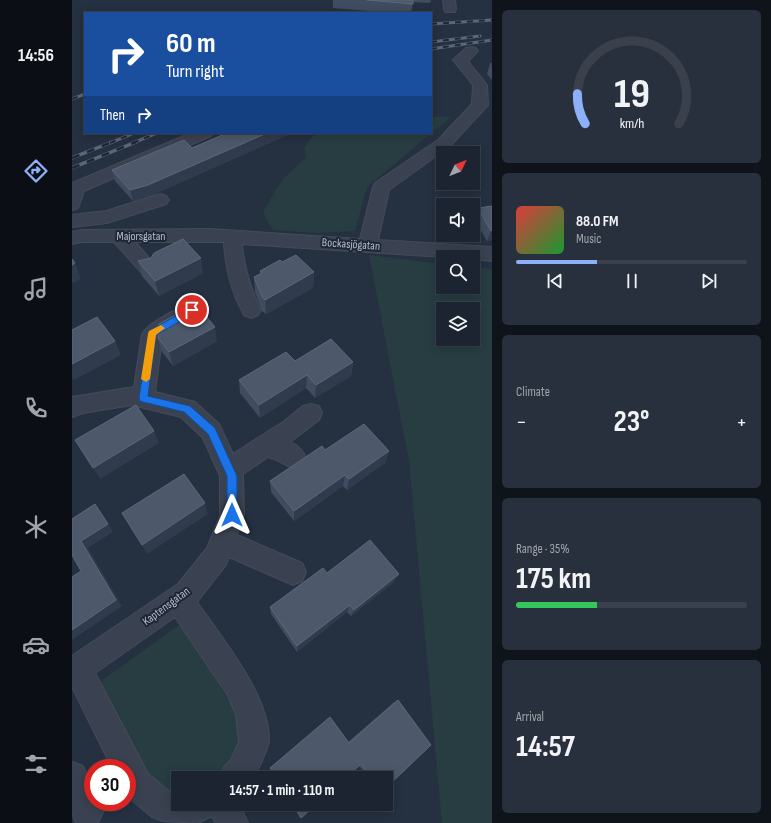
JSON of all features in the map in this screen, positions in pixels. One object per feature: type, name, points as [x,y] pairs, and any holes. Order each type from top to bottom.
[{"type":"street","points":[[368,245],[381,187],[444,143],[480,105],[480,85],[460,60],[471,52]]},
{"type":"street","points":[[72,204],[76,188],[203,134]]},
{"type":"street","points":[[72,221],[107,217],[160,200]]},
{"type":"street","name":"Bockasjögatan","points":[[210,235],[492,254]]},
{"type":"street","name":"Majorsgatan","points":[[72,238],[82,236],[210,235]]},
{"type":"street","points":[[118,236],[148,267]]},
{"type":"street","points":[[233,237],[234,263],[240,289],[251,310]]},
{"type":"street","points":[[143,398],[152,334],[192,310]]},
{"type":"street","name":"Kaptensgatan","points":[[72,408],[78,404],[132,396],[187,408],[211,431],[232,476],[232,515],[217,556],[188,593],[75,671]]},
{"type":"street","points":[[229,470],[292,429],[311,413]]},
{"type":"street","points":[[266,446],[286,452],[296,459]]},
{"type":"street","points":[[222,542],[261,557],[293,572]]},
{"type":"street","points":[[179,599],[237,684],[250,713],[254,742],[242,771]]},
{"type":"street","points":[[75,671],[136,785],[163,806],[171,807]]},
{"type":"street","points":[[72,777],[87,812]]},
{"type":"street","points":[[226,811],[232,823]]},
{"type":"green space","points":[[432,117],[451,117],[432,133]]},
{"type":"green space","points":[[318,134],[431,134],[367,187],[355,231],[317,233],[273,230],[263,213],[281,183],[291,171],[306,158],[304,147],[312,137]]},
{"type":"green space","points":[[369,255],[436,263],[436,294],[480,294],[480,268],[492,269],[492,823],[442,823],[409,461]]},
{"type":"green space","points":[[183,622],[233,708],[239,722],[243,745],[223,771],[171,771],[171,792],[164,790],[146,773],[100,682]]},
{"type":"building","points":[[367,0],[413,0],[413,4]]},
{"type":"building","points":[[225,134],[265,134],[148,185],[130,190],[112,170],[184,140],[192,148]]},
{"type":"building","points":[[492,206],[491,231],[480,212],[480,208]]},
{"type":"building","points":[[183,239],[201,258],[155,281],[138,261],[151,258],[154,253]]},
{"type":"building","points":[[296,255],[314,272],[265,300],[254,277],[262,273],[260,271],[280,260],[282,262]]},
{"type":"building","points":[[196,304],[215,327],[169,352],[158,338],[159,324]]},
{"type":"building","points":[[97,317],[115,341],[72,364],[72,330]]},
{"type":"building","points":[[331,339],[353,362],[316,385],[307,375],[259,405],[239,380],[286,352],[295,361]]},
{"type":"building","points":[[136,405],[154,431],[93,468],[75,440]]},
{"type":"building","points":[[364,424],[389,451],[349,479],[345,475],[294,511],[270,481],[322,446],[325,450]]},
{"type":"building","points":[[184,474],[205,503],[142,545],[122,513]]},
{"type":"building","points":[[95,504],[108,524],[81,541],[116,600],[72,630],[72,577],[81,571],[72,555],[72,519]]},
{"type":"building","points":[[370,540],[399,574],[354,610],[350,605],[297,646],[270,607],[323,568],[327,573]]},
{"type":"building","points":[[398,700],[431,745],[393,781],[393,771],[366,771],[361,764],[354,771],[272,771],[270,768],[330,717],[349,743]]},
{"type":"building","points":[[296,811],[309,811],[301,818]]},
{"type":"railway","points":[[432,24],[492,20]]},
{"type":"railway","points":[[432,42],[480,36]]},
{"type":"railway","points":[[432,49],[492,40]]},
{"type":"railway","points":[[72,99],[84,94]]},
{"type":"railway","points":[[110,143],[132,134]]},
{"type":"railway","points":[[133,143],[155,134]]},
{"type":"railway","points":[[72,158],[112,142]]},
{"type":"railway","points":[[72,168],[136,142]]},
{"type":"slow traffic","points":[[146,379],[152,334],[161,328]]},
{"type":"route","points":[[192,310],[152,334],[143,398],[187,408],[211,431],[232,476],[232,515]]}]
